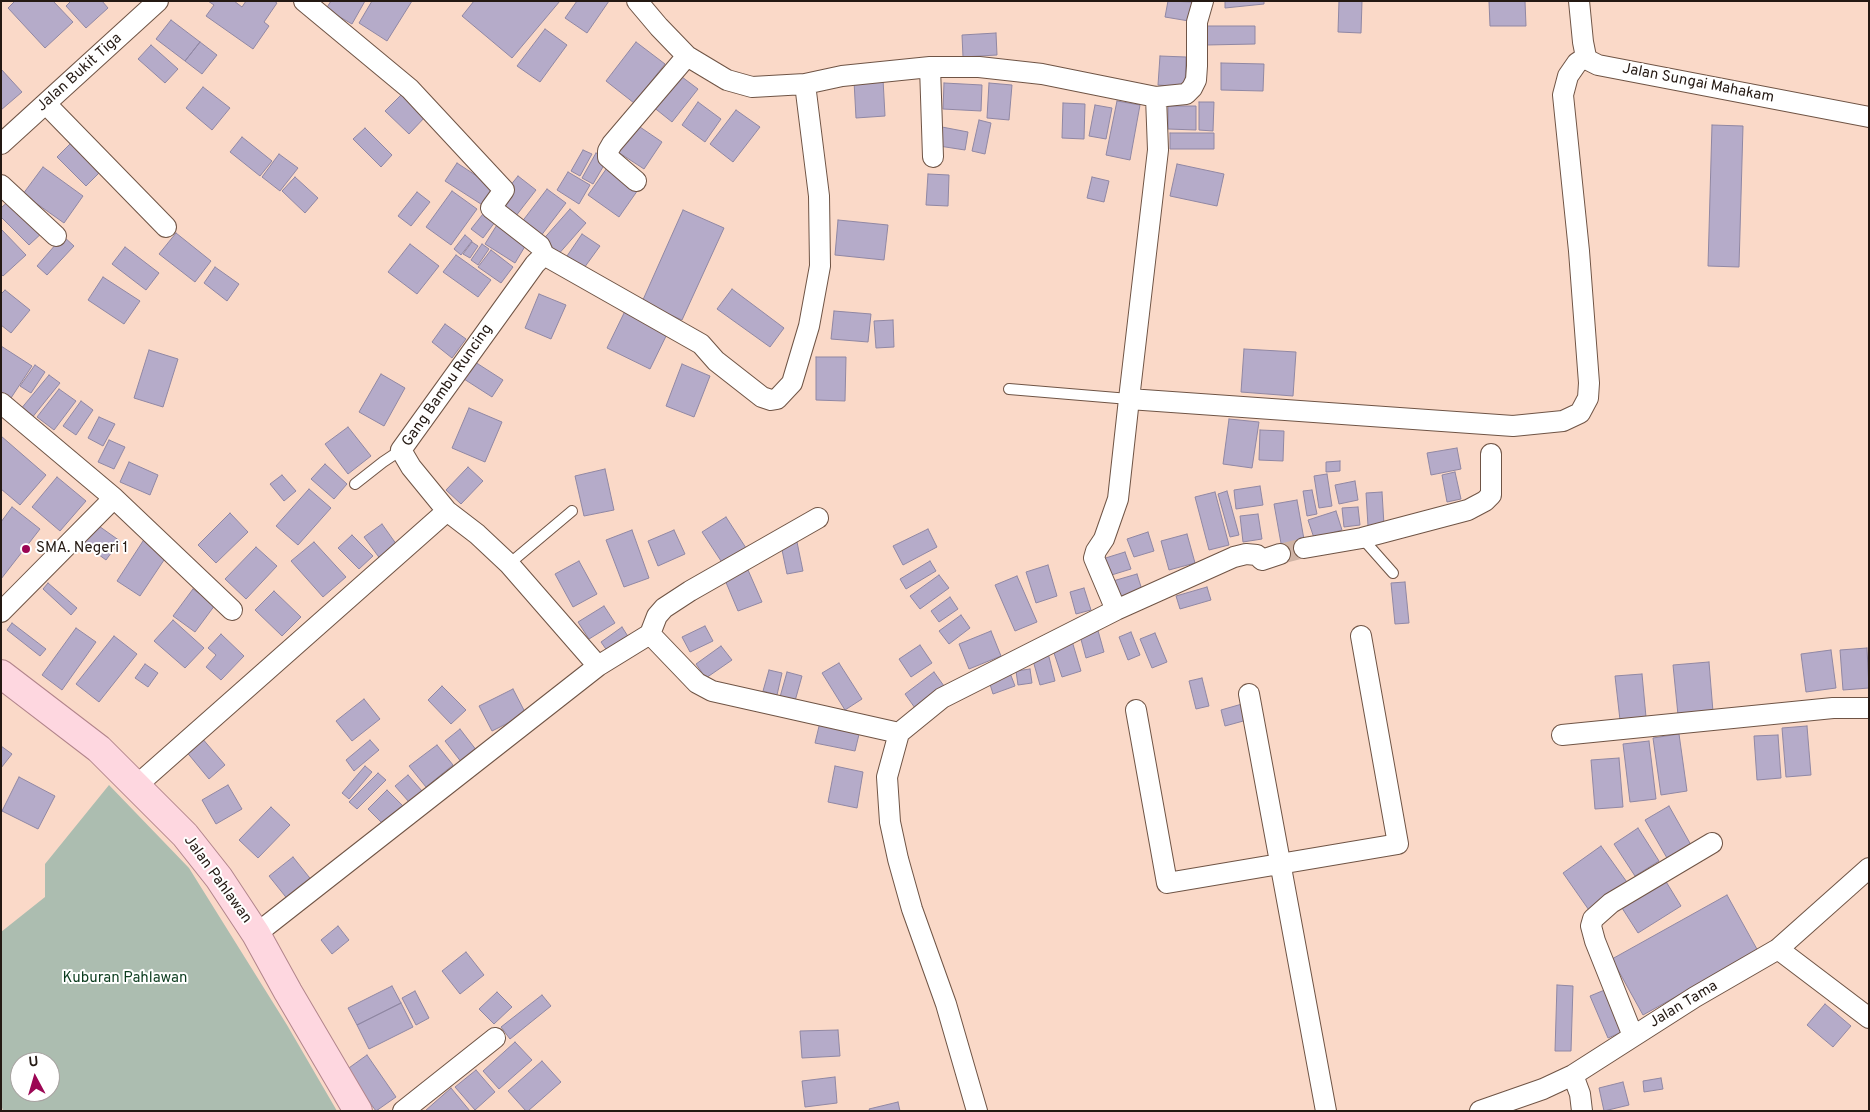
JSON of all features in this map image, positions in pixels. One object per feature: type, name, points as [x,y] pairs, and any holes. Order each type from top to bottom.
[{"type":"main road","name":"Jalan Pahlawan","points":[[1,674],[98,749],[185,835],[219,878],[256,934],[358,1111]]},
{"type":"street","name":"Jalan Bukit Tiga","points":[[1,144],[158,1]]},
{"type":"street","points":[[304,1],[416,96],[504,190],[491,208],[540,246],[544,254],[701,344],[716,361],[762,396],[772,400],[777,399],[792,382],[810,326],[820,266],[819,196],[805,84]]},
{"type":"street","points":[[637,1],[658,27],[687,56],[726,80],[752,87],[805,84],[842,76],[930,67],[978,67],[1042,74],[1156,97],[1186,94],[1196,80],[1197,22],[1203,1]]},
{"type":"street","points":[[1130,399],[1513,426],[1563,421],[1580,413],[1588,398],[1589,383],[1579,251],[1563,94],[1568,76],[1578,63],[1586,57],[1579,1]]},
{"type":"street","points":[[636,181],[608,157],[608,151],[687,56]]},
{"type":"street","name":"Jalan Sungai Mahakam","points":[[1586,57],[1598,65],[1869,117]]},
{"type":"street","points":[[930,67],[933,156]]},
{"type":"street","points":[[1116,610],[1094,558],[1104,539],[1118,499],[1158,150],[1156,97]]},
{"type":"street","points":[[46,104],[166,227]]},
{"type":"street","points":[[1,185],[56,236]]},
{"type":"street","name":"Gang Bambu Runcing","points":[[544,254],[401,450],[411,467],[447,512],[476,534],[509,564],[598,666]]},
{"type":"street","points":[[1,403],[114,498],[232,610]]},
{"type":"street","points":[[1304,548],[1362,538],[1468,510],[1485,501],[1491,495],[1491,454]]},
{"type":"street","points":[[1,612],[114,498]]},
{"type":"street","points":[[136,786],[447,512]]},
{"type":"street","points":[[256,934],[598,666],[650,634],[657,616],[664,608],[690,591],[818,518]]},
{"type":"street","points":[[977,1111],[946,1004],[912,908],[890,822],[887,777],[900,732],[942,698],[1116,610],[1234,557],[1246,554],[1256,555],[1262,560],[1280,554]]},
{"type":"street","points":[[650,634],[697,683],[712,691],[900,732]]},
{"type":"street","points":[[1136,710],[1167,883],[1398,844],[1361,636]]},
{"type":"street","points":[[1249,694],[1326,1111]]},
{"type":"street","points":[[1562,735],[1833,708],[1869,708]]},
{"type":"street","points":[[1633,1036],[1595,941],[1591,926],[1592,919],[1611,903],[1712,843]]},
{"type":"street","name":"Jalan Tama","points":[[1480,1111],[1543,1089],[1573,1075],[1606,1055],[1695,996],[1778,949],[1866,875]]},
{"type":"street","points":[[1778,949],[1869,1018]]},
{"type":"street","points":[[403,1111],[495,1038]]},
{"type":"street","points":[[1573,1075],[1580,1094],[1582,1111]]},
{"type":"lane","points":[[1009,389],[1130,399]]},
{"type":"lane","points":[[355,484],[401,450]]},
{"type":"lane","points":[[509,564],[572,511]]},
{"type":"lane","points":[[1362,538],[1393,573]]},
{"type":"green space","name":"Kuburan Pahlawan","points":[[109,785],[189,868],[287,1025],[337,1111],[3,1111],[1,1104],[1,932],[45,897],[45,864]]},
{"type":"building","points":[[15,1],[53,1],[73,22],[45,48],[8,8]]},
{"type":"building","points":[[71,1],[102,1],[108,8],[86,28],[66,6]]},
{"type":"building","points":[[208,1],[234,1],[242,7],[246,1],[274,1],[277,3],[264,22],[269,26],[253,49],[206,16],[214,5]]},
{"type":"building","points":[[331,1],[365,1],[352,24],[326,9]]},
{"type":"building","points":[[372,1],[412,1],[387,41],[359,23]]},
{"type":"building","points":[[474,1],[560,1],[512,58],[462,16]]},
{"type":"building","points":[[577,1],[609,1],[587,33],[565,18]]},
{"type":"building","points":[[1168,1],[1193,2],[1189,21],[1165,17]]},
{"type":"building","points":[[1225,1],[1264,1],[1264,4],[1225,8]]},
{"type":"building","points":[[1339,1],[1362,1],[1361,33],[1338,32]]},
{"type":"building","points":[[1489,1],[1525,1],[1526,26],[1490,26]]},
{"type":"building","points":[[171,20],[200,42],[185,61],[156,39]]},
{"type":"building","points":[[1206,26],[1255,26],[1255,44],[1206,45]]},
{"type":"building","points":[[545,29],[567,45],[540,82],[517,66]]},
{"type":"building","points":[[996,33],[997,55],[963,57],[962,35]]},
{"type":"building","points":[[200,42],[217,55],[202,74],[185,61]]},
{"type":"building","points":[[636,42],[665,64],[634,103],[606,81]]},
{"type":"building","points":[[151,45],[178,69],[165,83],[138,59]]},
{"type":"building","points":[[1160,56],[1186,57],[1185,87],[1158,85]]},
{"type":"building","points":[[1221,63],[1264,64],[1263,91],[1221,90]]},
{"type":"building","points":[[1,69],[22,92],[1,110]]},
{"type":"building","points":[[678,74],[698,89],[672,122],[652,106]]},
{"type":"building","points":[[883,79],[885,116],[856,118],[854,81]]},
{"type":"building","points":[[944,83],[982,85],[981,111],[943,109]]},
{"type":"building","points":[[989,83],[1012,85],[1009,120],[987,118]]},
{"type":"building","points":[[203,87],[230,108],[212,130],[186,108]]},
{"type":"building","points":[[402,94],[426,116],[409,134],[385,111]]},
{"type":"building","points":[[1117,101],[1140,105],[1130,160],[1106,155]]},
{"type":"building","points":[[698,102],[721,119],[705,142],[682,125]]},
{"type":"building","points":[[1199,102],[1214,102],[1213,131],[1199,130]]},
{"type":"building","points":[[1063,103],[1085,104],[1084,139],[1062,138]]},
{"type":"building","points":[[1095,105],[1112,108],[1106,139],[1089,136]]},
{"type":"building","points":[[1168,106],[1196,106],[1196,130],[1168,129]]},
{"type":"building","points":[[736,110],[760,127],[733,162],[710,144]]},
{"type":"building","points":[[979,120],[991,123],[985,154],[972,151]]},
{"type":"building","points":[[637,125],[662,142],[644,169],[618,152]]},
{"type":"building","points":[[1712,125],[1743,126],[1739,267],[1708,266]]},
{"type":"building","points":[[942,127],[968,132],[965,150],[939,146]]},
{"type":"building","points":[[365,128],[392,155],[381,167],[353,139]]},
{"type":"building","points":[[1170,133],[1214,133],[1214,149],[1170,149]]},
{"type":"building","points":[[242,137],[272,161],[260,176],[230,152]]},
{"type":"building","points":[[72,142],[101,171],[86,186],[57,157]]},
{"type":"building","points":[[583,150],[592,154],[580,176],[571,171]]},
{"type":"building","points":[[596,153],[607,160],[593,184],[582,178]]},
{"type":"building","points":[[279,154],[298,168],[280,191],[262,177]]},
{"type":"building","points":[[457,163],[495,188],[484,206],[445,181]]},
{"type":"building","points":[[1177,164],[1224,174],[1217,206],[1170,196]]},
{"type":"building","points":[[609,165],[640,187],[619,217],[588,195]]},
{"type":"building","points":[[43,167],[83,196],[64,223],[23,194]]},
{"type":"building","points":[[568,172],[590,185],[579,204],[557,190]]},
{"type":"building","points":[[928,174],[949,175],[948,206],[926,205]]},
{"type":"building","points":[[518,176],[536,190],[512,221],[494,206]]},
{"type":"building","points":[[295,177],[318,198],[305,213],[282,191]]},
{"type":"building","points":[[1092,177],[1109,181],[1104,202],[1087,198]]},
{"type":"building","points":[[547,189],[566,203],[537,241],[518,227]]},
{"type":"building","points":[[452,191],[477,209],[451,245],[426,227]]},
{"type":"building","points":[[417,192],[430,202],[411,226],[398,216]]},
{"type":"building","points":[[12,198],[44,231],[29,245],[1,217],[1,208]]},
{"type":"building","points":[[487,209],[498,218],[483,238],[471,229]]},
{"type":"building","points":[[570,209],[586,223],[556,257],[540,243]]},
{"type":"building","points":[[683,210],[724,228],[682,320],[642,302]]},
{"type":"building","points":[[500,220],[530,238],[515,263],[485,244]]},
{"type":"building","points":[[838,220],[888,225],[884,260],[835,255]]},
{"type":"building","points":[[1,229],[26,255],[3,276],[1,274]]},
{"type":"building","points":[[176,233],[211,261],[195,282],[159,254]]},
{"type":"building","points":[[582,234],[600,246],[584,268],[567,256]]},
{"type":"building","points":[[465,235],[472,241],[461,255],[454,249]]},
{"type":"building","points":[[63,236],[74,246],[47,275],[37,266]]},
{"type":"building","points":[[472,242],[478,246],[470,258],[463,254]]},
{"type":"building","points":[[410,244],[439,266],[417,294],[388,272]]},
{"type":"building","points":[[482,244],[489,249],[478,265],[471,260]]},
{"type":"building","points":[[125,247],[159,273],[146,290],[112,264]]},
{"type":"building","points":[[491,250],[513,267],[501,283],[478,267]]},
{"type":"building","points":[[456,255],[491,280],[478,297],[443,272]]},
{"type":"building","points":[[215,267],[239,284],[227,301],[204,283]]},
{"type":"building","points":[[103,277],[140,301],[124,324],[88,300]]},
{"type":"building","points":[[732,289],[784,328],[770,347],[717,309]]},
{"type":"building","points":[[5,290],[30,310],[11,333],[1,325],[1,294]]},
{"type":"building","points":[[539,294],[566,305],[551,339],[525,328]]},
{"type":"building","points":[[626,309],[669,330],[650,369],[607,348]]},
{"type":"building","points":[[834,311],[871,314],[868,342],[831,339]]},
{"type":"building","points":[[893,320],[894,347],[876,348],[874,321]]},
{"type":"building","points":[[445,324],[466,339],[452,358],[432,342]]},
{"type":"building","points":[[1,346],[32,366],[9,401],[1,396]]},
{"type":"building","points":[[1244,349],[1296,352],[1293,396],[1241,392]]},
{"type":"building","points":[[149,350],[178,359],[163,407],[134,398]]},
{"type":"building","points":[[816,357],[846,357],[845,401],[816,400]]},
{"type":"building","points":[[475,362],[503,380],[492,397],[464,379]]},
{"type":"building","points":[[682,364],[710,376],[694,417],[666,406]]},
{"type":"building","points":[[35,365],[45,372],[31,393],[20,386]]},
{"type":"building","points":[[381,374],[405,388],[384,426],[359,412]]},
{"type":"building","points":[[49,375],[60,383],[31,419],[20,410]]},
{"type":"building","points":[[59,389],[76,401],[54,430],[37,417]]},
{"type":"building","points":[[81,401],[93,410],[76,435],[63,426]]},
{"type":"building","points":[[469,408],[502,422],[485,462],[452,448]]},
{"type":"building","points":[[99,417],[115,424],[103,446],[88,438]]},
{"type":"building","points":[[1229,419],[1259,422],[1252,468],[1223,464]]},
{"type":"building","points":[[348,427],[371,456],[348,474],[325,444]]},
{"type":"building","points":[[1260,430],[1284,431],[1283,461],[1259,460]]},
{"type":"building","points":[[1,436],[46,475],[20,505],[1,489]]},
{"type":"building","points":[[109,440],[125,447],[114,469],[98,462]]},
{"type":"building","points":[[1457,448],[1461,469],[1431,475],[1427,453]]},
{"type":"building","points":[[1340,461],[1340,471],[1326,472],[1326,462]]},
{"type":"building","points":[[129,462],[158,475],[150,495],[120,482]]},
{"type":"building","points":[[325,464],[347,484],[334,499],[311,479]]},
{"type":"building","points":[[468,467],[483,481],[461,504],[446,490]]},
{"type":"building","points":[[605,469],[614,510],[584,516],[575,476]]},
{"type":"building","points":[[1455,472],[1461,499],[1447,502],[1442,475]]},
{"type":"building","points":[[1327,474],[1332,506],[1319,508],[1314,476]]},
{"type":"building","points":[[282,475],[296,491],[284,501],[270,484]]},
{"type":"building","points":[[57,477],[86,501],[60,531],[32,507]]},
{"type":"building","points":[[1355,481],[1358,500],[1339,504],[1335,485]]},
{"type":"building","points":[[1260,486],[1263,505],[1236,509],[1234,490]]},
{"type":"building","points":[[309,489],[331,508],[298,545],[276,526]]},
{"type":"building","points":[[1312,490],[1317,514],[1307,516],[1303,491]]},
{"type":"building","points":[[1227,491],[1239,535],[1230,537],[1218,494]]},
{"type":"building","points":[[1215,492],[1229,545],[1209,550],[1195,497]]},
{"type":"building","points":[[1382,492],[1384,525],[1368,526],[1366,493]]},
{"type":"building","points":[[1297,500],[1305,545],[1282,549],[1274,504]]},
{"type":"building","points":[[12,507],[40,529],[1,579],[1,522]]},
{"type":"building","points":[[1358,507],[1360,525],[1344,527],[1342,508]]},
{"type":"building","points":[[1336,511],[1342,530],[1314,538],[1308,520]]},
{"type":"building","points":[[230,513],[248,532],[216,563],[198,545]]},
{"type":"building","points":[[1258,514],[1262,539],[1243,542],[1240,516]]},
{"type":"building","points":[[726,517],[746,548],[723,564],[702,532]]},
{"type":"building","points":[[96,524],[120,541],[106,560],[83,543]]},
{"type":"building","points":[[382,524],[399,548],[381,560],[364,537]]},
{"type":"building","points":[[928,529],[937,547],[903,565],[893,546]]},
{"type":"building","points":[[632,530],[649,578],[624,587],[606,540]]},
{"type":"building","points":[[674,530],[685,554],[658,566],[648,541]]},
{"type":"building","points":[[1148,532],[1154,551],[1134,557],[1127,539]]},
{"type":"building","points":[[1187,534],[1195,563],[1169,570],[1161,541]]},
{"type":"building","points":[[352,535],[373,556],[359,569],[338,548]]},
{"type":"building","points":[[145,538],[168,554],[140,596],[117,581]]},
{"type":"building","points":[[314,542],[346,577],[323,597],[291,561]]},
{"type":"building","points":[[797,542],[803,571],[787,574],[781,545]]},
{"type":"building","points":[[256,547],[277,566],[246,599],[225,579]]},
{"type":"building","points":[[1125,552],[1131,569],[1105,577],[1099,560]]},
{"type":"building","points":[[579,561],[597,594],[573,607],[555,574]]},
{"type":"building","points":[[930,561],[936,571],[906,589],[900,579]]},
{"type":"building","points":[[1048,565],[1057,596],[1036,603],[1026,572]]},
{"type":"building","points":[[748,570],[762,602],[738,611],[725,580]]},
{"type":"building","points":[[1137,574],[1142,590],[1118,597],[1113,581]]},
{"type":"building","points":[[939,575],[949,588],[920,609],[910,596]]},
{"type":"building","points":[[1017,576],[1037,622],[1015,631],[995,585]]},
{"type":"building","points":[[1405,582],[1409,623],[1395,624],[1391,583]]},
{"type":"building","points":[[48,583],[77,608],[71,615],[43,589]]},
{"type":"building","points":[[1207,587],[1211,600],[1180,609],[1176,596]]},
{"type":"building","points":[[1084,588],[1091,610],[1076,614],[1070,592]]},
{"type":"building","points":[[193,589],[215,605],[195,632],[173,616]]},
{"type":"building","points":[[274,591],[301,617],[282,636],[255,610]]},
{"type":"building","points":[[950,597],[958,609],[939,622],[931,611]]},
{"type":"building","points":[[604,606],[615,623],[589,639],[578,622]]},
{"type":"building","points":[[961,615],[970,628],[949,644],[939,631]]},
{"type":"building","points":[[173,620],[204,648],[185,668],[154,641]]},
{"type":"building","points":[[12,623],[46,649],[40,656],[7,630]]},
{"type":"building","points":[[705,626],[713,641],[690,652],[682,637]]},
{"type":"building","points":[[622,627],[629,638],[608,652],[601,642]]},
{"type":"building","points":[[1097,627],[1104,652],[1086,658],[1079,632]]},
{"type":"building","points":[[76,628],[96,642],[62,690],[42,675]]},
{"type":"building","points":[[991,631],[1001,656],[969,669],[959,644]]},
{"type":"building","points":[[1131,632],[1140,655],[1128,660],[1119,637]]},
{"type":"building","points":[[1155,633],[1167,662],[1152,668],[1140,639]]},
{"type":"building","points":[[221,634],[244,656],[221,680],[206,667],[216,655],[208,648]]},
{"type":"building","points":[[114,636],[137,654],[99,702],[76,684]]},
{"type":"building","points":[[1072,641],[1081,671],[1062,677],[1052,647]]},
{"type":"building","points":[[920,645],[932,663],[911,677],[899,659]]},
{"type":"building","points":[[721,646],[732,660],[706,678],[696,664]]},
{"type":"building","points":[[1867,648],[1869,688],[1843,690],[1840,650]]},
{"type":"building","points":[[1831,650],[1836,688],[1806,692],[1801,654]]},
{"type":"building","points":[[1048,653],[1055,681],[1040,685],[1032,657]]},
{"type":"building","points":[[1709,662],[1713,712],[1678,715],[1673,665]]},
{"type":"building","points":[[839,663],[862,699],[845,710],[822,673]]},
{"type":"building","points":[[145,664],[158,673],[148,687],[135,678]]},
{"type":"building","points":[[1030,669],[1032,683],[1018,685],[1016,671]]},
{"type":"building","points":[[769,670],[782,673],[777,695],[763,691]]},
{"type":"building","points":[[787,672],[802,676],[795,701],[780,697]]},
{"type":"building","points":[[934,672],[944,686],[915,708],[905,694]]},
{"type":"building","points":[[1010,673],[1015,686],[993,694],[989,681]]},
{"type":"building","points":[[1642,674],[1646,717],[1620,720],[1615,676]]},
{"type":"building","points":[[1202,678],[1209,706],[1196,709],[1189,681]]},
{"type":"building","points":[[442,686],[466,710],[451,724],[428,700]]},
{"type":"building","points":[[513,689],[526,714],[492,731],[479,706]]},
{"type":"building","points":[[364,699],[380,719],[352,741],[336,721]]},
{"type":"building","points":[[1242,704],[1247,720],[1225,726],[1221,710]]},
{"type":"building","points":[[821,718],[861,726],[855,751],[815,743]]},
{"type":"building","points":[[1807,726],[1811,775],[1786,777],[1782,728]]},
{"type":"building","points":[[460,729],[477,751],[462,763],[445,741]]},
{"type":"building","points":[[1679,734],[1687,791],[1661,795],[1653,738]]},
{"type":"building","points":[[1778,735],[1781,778],[1757,780],[1754,736]]},
{"type":"building","points":[[201,737],[225,765],[209,779],[185,750]]},
{"type":"building","points":[[370,740],[379,750],[354,771],[346,760]]},
{"type":"building","points":[[1649,741],[1656,799],[1630,802],[1623,744]]},
{"type":"building","points":[[437,745],[453,765],[426,787],[409,766]]},
{"type":"building","points":[[1,746],[12,754],[1,768]]},
{"type":"building","points":[[1619,758],[1623,807],[1595,809],[1591,760]]},
{"type":"building","points":[[365,766],[372,772],[349,799],[342,793]]},
{"type":"building","points":[[835,766],[863,772],[857,808],[828,802]]},
{"type":"building","points":[[378,773],[386,780],[357,809],[349,802]]},
{"type":"building","points":[[408,775],[422,791],[409,802],[395,786]]},
{"type":"building","points":[[19,777],[55,796],[38,829],[2,811]]},
{"type":"building","points":[[228,785],[242,809],[216,824],[202,800]]},
{"type":"building","points":[[387,790],[406,809],[387,828],[368,809]]},
{"type":"building","points":[[1669,806],[1691,845],[1667,858],[1645,820]]},
{"type":"building","points":[[271,807],[290,825],[258,858],[239,840]]},
{"type":"building","points":[[1638,828],[1659,861],[1635,876],[1614,844]]},
{"type":"building","points":[[1601,846],[1629,885],[1591,913],[1563,873]]},
{"type":"building","points":[[293,857],[313,882],[289,901],[269,876]]},
{"type":"building","points":[[1665,880],[1681,906],[1638,933],[1622,908]]},
{"type":"building","points":[[1727,895],[1758,951],[1643,1015],[1612,959]]},
{"type":"building","points":[[338,926],[349,940],[332,954],[321,940]]},
{"type":"building","points":[[466,952],[484,975],[460,994],[442,971]]},
{"type":"building","points":[[1557,985],[1573,986],[1571,1051],[1555,1051]]},
{"type":"building","points":[[392,986],[401,1003],[357,1025],[348,1008]]},
{"type":"building","points":[[1612,987],[1629,1029],[1608,1038],[1590,996]]},
{"type":"building","points":[[415,991],[429,1018],[416,1025],[402,998]]},
{"type":"building","points":[[497,992],[512,1007],[494,1024],[479,1009]]},
{"type":"building","points":[[542,995],[551,1006],[510,1039],[501,1027]]},
{"type":"building","points":[[401,1003],[413,1027],[369,1049],[357,1025]]},
{"type":"building","points":[[1825,1004],[1851,1026],[1833,1047],[1807,1025]]},
{"type":"building","points":[[838,1030],[840,1056],[802,1058],[800,1031]]},
{"type":"building","points":[[515,1042],[532,1060],[499,1089],[483,1071]]},
{"type":"building","points":[[367,1055],[396,1097],[376,1111],[346,1070]]},
{"type":"building","points":[[542,1061],[561,1082],[526,1111],[508,1091]]},
{"type":"building","points":[[476,1070],[495,1092],[475,1110],[455,1087]]},
{"type":"building","points":[[835,1077],[837,1103],[805,1107],[802,1081]]},
{"type":"building","points":[[1661,1078],[1663,1089],[1644,1092],[1643,1081]]},
{"type":"building","points":[[1623,1082],[1629,1105],[1604,1111],[1599,1088]]},
{"type":"building","points":[[451,1088],[470,1111],[425,1111]]},
{"type":"building","points":[[898,1102],[900,1111],[870,1111],[869,1109]]},
{"type":"tunnel","points":[[1280,554],[1304,548]]},
{"type":"place","name":"SMA. Negeri 1","points":[[26,549]]}]
